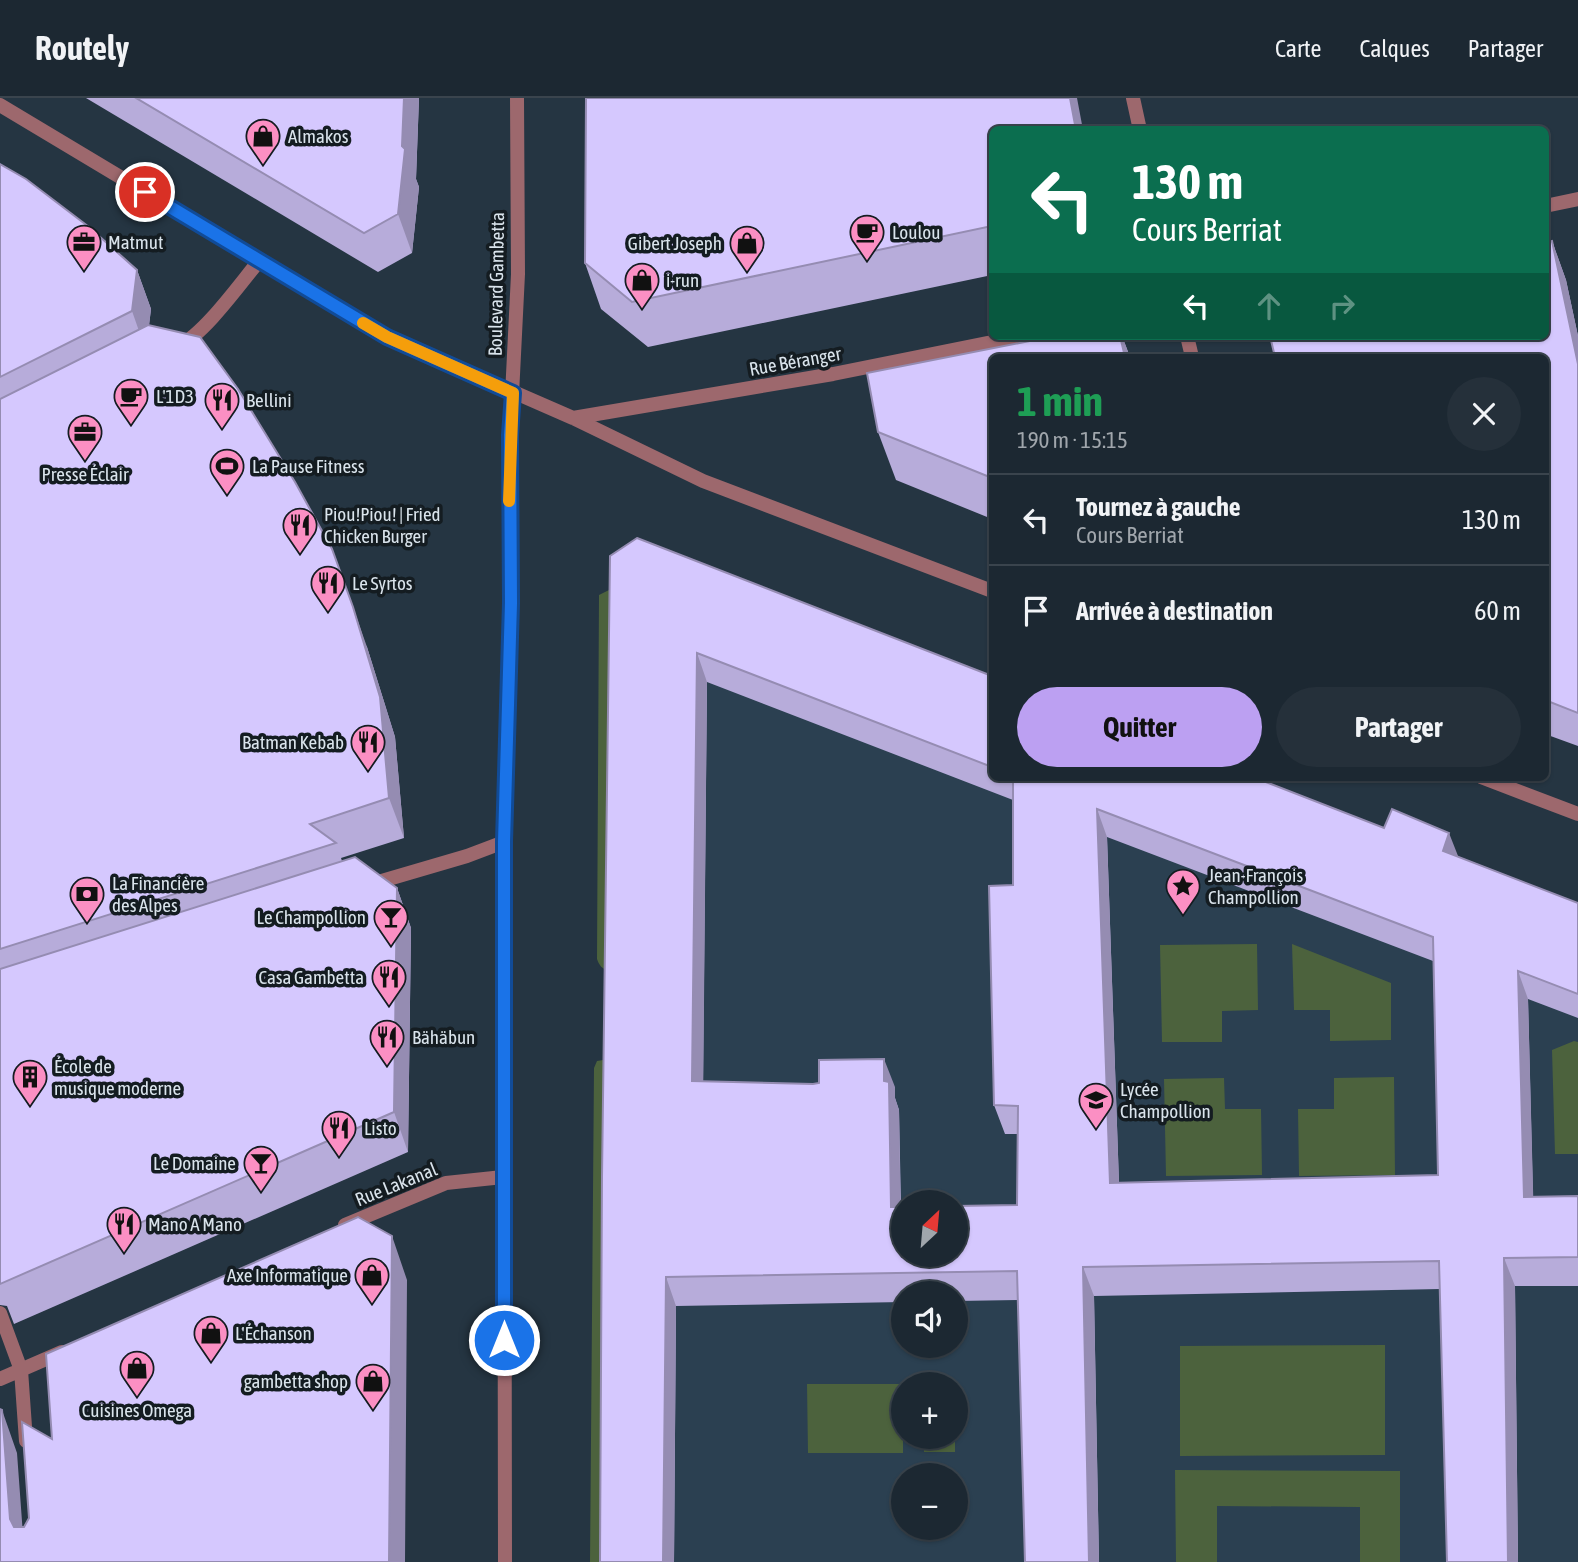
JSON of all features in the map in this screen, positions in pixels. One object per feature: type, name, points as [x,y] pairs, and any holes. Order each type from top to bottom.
[{"type":"street","name":"Boulevard Gambetta","points":[[505,1562],[504,842],[511,603],[510,435],[518,274],[517,98]]},
{"type":"street","points":[[1133,98],[1139,126]]},
{"type":"street","points":[[0,105],[387,337],[573,418],[703,481],[989,590]]},
{"type":"street","points":[[1549,205],[1578,199]]},
{"type":"street","points":[[161,355],[186,342],[259,261]]},
{"type":"street","name":"Rue Béranger","points":[[573,418],[833,374],[1002,340]]},
{"type":"street","points":[[1491,781],[1578,814]]},
{"type":"street","points":[[356,889],[467,856],[504,842]]},
{"type":"street","name":"Rue Lakanal","points":[[326,1234],[446,1183],[503,1177]]},
{"type":"street","points":[[0,1313],[21,1370],[27,1452]]},
{"type":"street","points":[[0,1379],[71,1348]]},
{"type":"shaded area","name":"Lycée Champollion","points":[[621,584],[989,775],[989,781],[1008,781],[1578,927],[1578,1562],[611,1562]]},
{"type":"green space","points":[[621,584],[616,970],[612,970],[602,967],[597,959],[599,595]]},
{"type":"green space","points":[[1257,944],[1258,1010],[1222,1011],[1222,1042],[1162,1042],[1160,945]]},
{"type":"green space","points":[[1292,944],[1391,983],[1391,1040],[1330,1041],[1330,1010],[1294,1010]]},
{"type":"green space","points":[[1574,1041],[1578,1042],[1578,1154],[1555,1154],[1552,1050]]},
{"type":"green space","points":[[615,1058],[611,1562],[590,1562],[594,1068],[597,1061]]},
{"type":"green space","points":[[1394,1077],[1395,1175],[1299,1176],[1298,1109],[1334,1109],[1334,1078]]},
{"type":"green space","points":[[1224,1078],[1225,1109],[1261,1109],[1262,1175],[1166,1176],[1164,1079]]},
{"type":"green space","points":[[1385,1345],[1385,1455],[1180,1456],[1180,1346]]},
{"type":"green space","points":[[807,1384],[891,1384],[891,1449],[903,1449],[903,1453],[808,1453]]},
{"type":"green space","points":[[924,1449],[955,1449],[955,1452],[924,1452]]},
{"type":"green space","points":[[1175,1470],[1400,1471],[1400,1562],[1360,1562],[1360,1507],[1217,1506],[1217,1562],[1176,1562]]},
{"type":"building","points":[[136,98],[404,98],[402,146],[405,149],[398,214],[364,233]]},
{"type":"building","points":[[586,98],[1070,98],[1075,126],[989,126],[989,227],[632,302],[585,263]]},
{"type":"building","points":[[0,164],[26,179],[89,227],[137,270],[132,311],[0,377]]},
{"type":"building","points":[[1552,241],[1578,364],[1578,713],[1549,702],[1549,354],[1274,354],[1271,340],[1549,340],[1549,242]]},
{"type":"building","points":[[148,325],[200,337],[238,389],[332,549],[380,697],[389,798],[310,824],[336,843],[0,949],[0,399]]},
{"type":"building","points":[[1035,340],[1121,340],[1124,354],[989,354],[989,477],[878,432],[867,373]]},
{"type":"building","points":[[637,538],[989,675],[989,766],[697,653],[692,1081],[813,1084],[819,1083],[819,1060],[884,1059],[884,1081],[889,1082],[891,1267],[968,1267],[968,1206],[1017,1205],[1018,1106],[994,1105],[989,886],[1013,885],[1013,781],[1263,781],[1384,828],[1392,809],[1449,833],[1443,851],[1578,903],[1578,994],[1518,971],[1524,1197],[1578,1196],[1578,1257],[1504,1258],[1508,1562],[1447,1562],[1439,1261],[1083,1267],[1089,1562],[1025,1562],[1017,1271],[666,1277],[663,1562],[600,1562],[610,556]],"holes":[[[1097,809],[1433,937],[1438,1175],[1110,1183]]]},
{"type":"building","points":[[355,857],[397,888],[394,1112],[0,1284],[0,969]]},
{"type":"building","points":[[358,1217],[392,1236],[389,1562],[0,1562],[0,1409],[10,1519],[14,1527],[24,1527],[29,1518],[22,1422],[52,1439],[46,1354]]},
{"type":"slow traffic","points":[[363,323],[387,337],[513,393],[509,501]]},
{"type":"place","name":"Almakos","points":[[263,166]]},
{"type":"place","name":"Loulou","points":[[867,262]]},
{"type":"place","name":"Matmut","points":[[84,272]]},
{"type":"place","name":"Gibert Joseph","points":[[747,273]]},
{"type":"place","name":"i-run","points":[[642,310]]},
{"type":"place","name":"L'1D3","points":[[131,426]]},
{"type":"place","name":"Bellini","points":[[222,430]]},
{"type":"place","name":"Presse Éclair","points":[[85,462]]},
{"type":"place","name":"La Pause Fitness","points":[[227,496]]},
{"type":"place","name":"Piou!Piou! | Fried Chicken Burger","points":[[300,555]]},
{"type":"place","name":"Le Syrtos","points":[[328,613]]},
{"type":"place","name":"Batman Kebab","points":[[368,772]]},
{"type":"place","name":"Jean-François Champollion","points":[[1183,916]]},
{"type":"place","name":"La Financière des Alpes","points":[[87,924]]},
{"type":"place","name":"Le Champollion","points":[[391,947]]},
{"type":"place","name":"Casa Gambetta","points":[[389,1007]]},
{"type":"place","name":"Bähäbun","points":[[387,1067]]},
{"type":"place","name":"École de musique moderne","points":[[30,1107]]},
{"type":"place","name":"Lycée Champollion","points":[[1096,1130]]},
{"type":"place","name":"Listo","points":[[339,1158]]},
{"type":"place","name":"Le Domaine","points":[[261,1193]]},
{"type":"place","name":"Mano A Mano","points":[[124,1254]]},
{"type":"place","name":"Axe Informatique","points":[[372,1305]]},
{"type":"place","name":"L'Échanson","points":[[211,1363]]},
{"type":"place","name":"Cuisines Omega","points":[[137,1398]]},
{"type":"place","name":"gambetta shop","points":[[373,1411]]},
{"type":"route","points":[[145,192],[387,337],[513,393],[509,508],[511,603],[504,842],[504,1340]]}]
